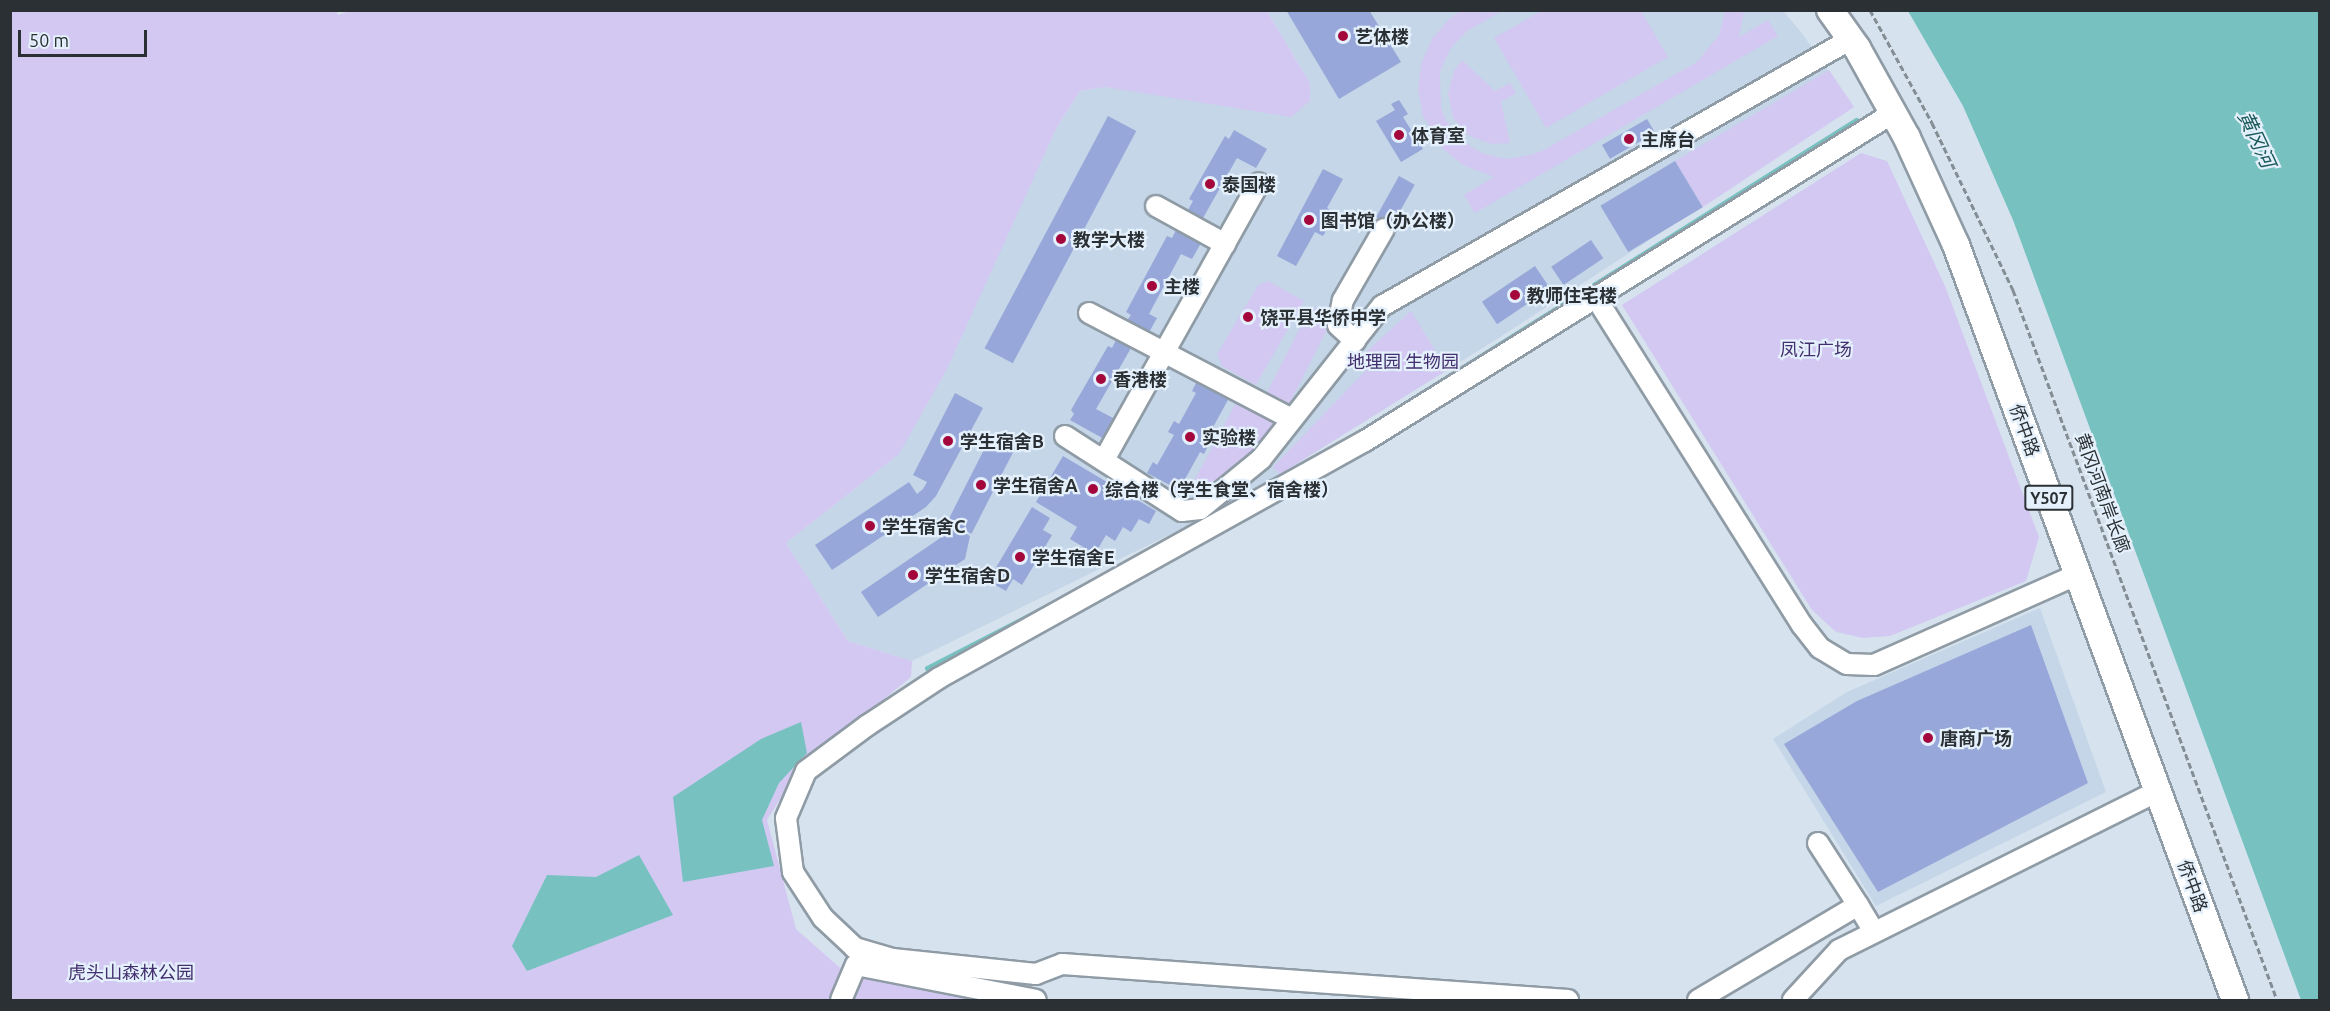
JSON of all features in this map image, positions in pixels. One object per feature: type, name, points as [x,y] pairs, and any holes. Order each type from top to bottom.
[{"type":"main road","name":"侨中路","points":[[1830,10],[1851,39],[1893,113],[1956,245],[2235,1000]]},
{"type":"street","points":[[1065,436],[1182,511],[1200,509],[1261,459],[1382,306],[1851,39]]},
{"type":"street","points":[[1568,1000],[1062,964],[1036,974],[892,959],[855,948],[823,918],[793,872],[786,818],[806,771],[868,725],[939,678],[1365,441],[1893,113]]},
{"type":"street","points":[[1104,460],[1260,183]]},
{"type":"street","points":[[1156,206],[1225,244]]},
{"type":"street","points":[[1355,341],[1338,325],[1343,300],[1384,229]]},
{"type":"street","points":[[1596,298],[1802,625],[1820,648],[1847,664],[1874,665],[2078,574]]},
{"type":"street","points":[[1089,313],[1292,419]]},
{"type":"street","points":[[1793,1000],[1839,950],[2158,791]]},
{"type":"street","points":[[1818,843],[1874,932]]},
{"type":"street","points":[[1698,1000],[1858,905]]},
{"type":"street","points":[[841,1000],[856,965],[1036,1000]]},
{"type":"path","name":"黄冈河南岸长廊","points":[[1870,10],[1932,123],[2013,290],[2277,1000]]},
{"type":"shaded area","name":"饶平县华侨中学","points":[[1267,11],[1783,11],[1801,32],[1854,107],[1497,339],[1280,474],[1183,528],[912,661],[848,641],[786,543],[899,454],[1056,129],[1080,91],[1105,87],[1173,96],[1310,83]]},
{"type":"shaded area","points":[[2040,608],[2106,792],[1876,906],[1773,739],[1847,692]]},
{"type":"green space","name":"虎头山森林公园","points":[[336,10],[338,15],[353,10],[1267,11],[1310,83],[1310,101],[1291,117],[1105,87],[1080,91],[1056,129],[947,369],[899,454],[786,543],[848,641],[912,661],[911,677],[798,770],[767,820],[796,929],[839,967],[869,978],[972,1000],[11,1000],[10,11]]},
{"type":"green space","points":[[1543,10],[1641,11],[1668,57],[1546,128],[1494,38]]},
{"type":"green space","points":[[1460,11],[1502,11],[1467,31],[1450,49],[1440,72],[1441,108],[1446,120],[1461,140],[1482,153],[1506,159],[1542,151],[1697,62],[1719,35],[1725,11],[1744,11],[1739,37],[1768,20],[1778,36],[1475,213],[1464,195],[1494,177],[1463,165],[1443,149],[1423,116],[1418,90],[1421,64],[1432,39],[1449,19]]},
{"type":"green space","points":[[1462,60],[1495,91],[1510,83],[1516,93],[1501,102],[1510,143],[1492,144],[1474,138],[1465,133],[1453,117],[1448,94],[1454,71]]},
{"type":"green space","points":[[1829,70],[1854,107],[1703,207],[1675,161]]},
{"type":"green space","name":"凤江广场","points":[[1861,153],[1887,161],[1945,286],[2039,537],[2026,581],[1890,636],[1863,638],[1836,632],[1812,610],[1622,305]]},
{"type":"green space","points":[[1268,281],[1304,301],[1256,385],[1222,366],[1217,354],[1258,285]]},
{"type":"green space","points":[[1311,306],[1333,317],[1289,404],[1267,392]]},
{"type":"green space","name":"地理园 生物园","points":[[1411,311],[1447,370],[1280,474],[1273,467],[1372,364],[1366,352]]},
{"type":"green space","points":[[1237,401],[1275,421],[1258,454],[1216,487],[1203,493],[1187,494]]},
{"type":"water","name":"黄冈河","points":[[1908,11],[2319,11],[2319,1000],[2301,1000],[2013,220],[1963,106]]},
{"type":"water","points":[[801,722],[807,753],[779,783],[762,820],[774,866],[683,882],[673,797],[761,739]]},
{"type":"water","points":[[639,855],[673,915],[527,971],[512,946],[547,875],[596,877]]},
{"type":"building","name":"艺体楼","points":[[1286,10],[1369,10],[1401,62],[1339,99]]},
{"type":"building","name":"体育室","points":[[1399,100],[1408,114],[1403,117],[1423,149],[1401,162],[1376,121],[1395,110],[1391,104]]},
{"type":"building","name":"教学大楼","points":[[1108,116],[1136,131],[1013,363],[985,348]]},
{"type":"building","name":"主席台","points":[[1647,119],[1655,133],[1610,159],[1602,145]]},
{"type":"building","name":"泰国楼","points":[[1234,130],[1267,149],[1256,168],[1237,158],[1203,218],[1188,210],[1193,201],[1189,199],[1225,136],[1229,139]]},
{"type":"building","points":[[1675,161],[1703,207],[1628,252],[1600,206]]},
{"type":"building","name":"图书馆（办公楼）","points":[[1323,169],[1343,179],[1327,208],[1336,213],[1323,236],[1315,232],[1296,266],[1277,256]]},
{"type":"building","points":[[1399,176],[1415,185],[1392,226],[1376,217]]},
{"type":"building","name":"主楼","points":[[1176,230],[1201,243],[1192,259],[1181,254],[1149,314],[1157,318],[1148,334],[1126,322],[1131,315],[1126,312],[1167,236],[1172,238]]},
{"type":"building","name":"教师住宅楼","points":[[1591,240],[1603,258],[1564,285],[1551,267]]},
{"type":"building","name":"教师住宅楼","points":[[1535,266],[1550,288],[1497,324],[1482,302]]},
{"type":"building","name":"香港楼","points":[[1116,340],[1131,348],[1096,409],[1115,419],[1104,439],[1070,420],[1074,414],[1071,410],[1108,346],[1112,348]]},
{"type":"building","name":"实验楼","points":[[1197,381],[1229,398],[1206,440],[1210,442],[1204,454],[1200,452],[1179,490],[1147,473],[1153,462],[1157,465],[1174,435],[1168,432],[1174,421],[1179,424],[1196,393],[1192,391]]},
{"type":"building","points":[[955,393],[983,408],[936,496],[926,507],[832,570],[815,545],[909,482],[917,494],[923,489],[927,482],[913,475]]},
{"type":"building","name":"学生宿舍A","points":[[991,436],[1015,448],[971,534],[947,522]]},
{"type":"building","name":"综合楼（学生食堂、宿舍楼）","points":[[1063,456],[1156,511],[1149,524],[1139,519],[1131,532],[1123,527],[1115,541],[1106,535],[1095,554],[1070,539],[1077,527],[1036,502]]},
{"type":"building","name":"学生宿舍E","points":[[1032,507],[1050,518],[1043,530],[1052,535],[1022,585],[1013,579],[1006,591],[988,581]]},
{"type":"building","name":"学生宿舍D","points":[[955,528],[970,536],[965,559],[878,617],[861,592]]},
{"type":"building","points":[[2031,625],[2088,783],[1878,892],[1784,744],[1857,701]]},
{"type":"waterway","points":[[1350,438],[1856,120]]},
{"type":"waterway","points":[[927,668],[1072,593]]},
{"type":"place","name":"艺体楼","points":[[1343,36]]},
{"type":"place","name":"体育室","points":[[1399,135]]},
{"type":"place","name":"主席台","points":[[1629,139]]},
{"type":"place","name":"泰国楼","points":[[1210,184]]},
{"type":"place","name":"图书馆（办公楼）","points":[[1309,220]]},
{"type":"place","name":"教学大楼","points":[[1061,239]]},
{"type":"place","name":"主楼","points":[[1152,286]]},
{"type":"place","name":"教师住宅楼","points":[[1515,295]]},
{"type":"place","name":"饶平县华侨中学","points":[[1248,317]]},
{"type":"place","name":"香港楼","points":[[1101,379]]},
{"type":"place","name":"实验楼","points":[[1190,437]]},
{"type":"place","name":"学生宿舍B","points":[[948,441]]},
{"type":"place","name":"学生宿舍A","points":[[981,485]]},
{"type":"place","name":"综合楼（学生食堂、宿舍楼）","points":[[1093,489]]},
{"type":"place","name":"学生宿舍C","points":[[870,526]]},
{"type":"place","name":"学生宿舍E","points":[[1020,557]]},
{"type":"place","name":"学生宿舍D","points":[[913,575]]},
{"type":"place","name":"唐商广场","points":[[1928,738]]}]
